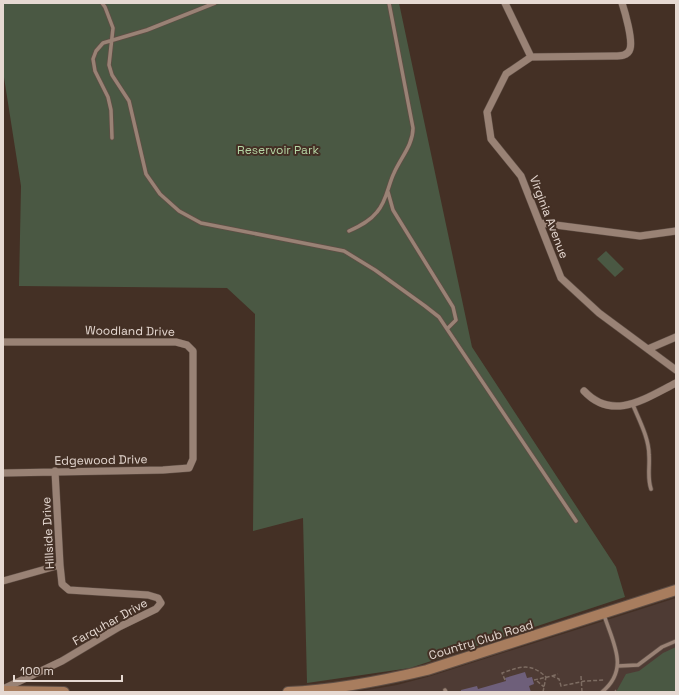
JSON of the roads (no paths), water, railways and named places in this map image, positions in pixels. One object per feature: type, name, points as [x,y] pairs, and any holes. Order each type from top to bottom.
[{"type":"main road","name":"Country Club Road","points":[[288,692],[345,687],[394,678],[468,658],[676,590]]},
{"type":"main road","points":[[3,690],[64,692]]},
{"type":"street","points":[[505,3],[531,57],[621,56],[630,49],[626,12],[622,3]]},
{"type":"street","name":"Virginia Avenue","points":[[531,57],[506,74],[487,112],[492,140],[521,176],[561,278],[599,313],[676,370]]},
{"type":"street","points":[[540,223],[640,236],[676,231]]},
{"type":"street","points":[[648,349],[676,337]]},
{"type":"street","name":"Woodland Drive","points":[[3,342],[176,342],[187,345],[193,351],[193,459]]},
{"type":"street","points":[[584,391],[590,397],[604,405],[632,405],[676,383]]},
{"type":"street","name":"Edgewood Drive","points":[[3,473],[180,470],[189,468],[193,459]]},
{"type":"street","name":"Hillside Drive","points":[[56,471],[62,584],[69,590],[148,595],[158,598],[161,603]]},
{"type":"street","points":[[3,581],[60,565]]},
{"type":"street","name":"Farquhar Drive","points":[[3,690],[62,661],[119,627],[156,609],[161,603]]},
{"type":"lane","points":[[102,3],[113,28],[109,65],[112,75],[130,101],[146,174],[160,194],[179,211],[201,223],[344,251],[375,270],[439,317],[576,521]]},
{"type":"lane","points":[[112,138],[111,110],[108,97],[95,71],[94,60],[96,51],[103,43],[147,30],[215,3]]},
{"type":"lane","points":[[349,231],[361,226],[378,211],[394,172],[410,145],[413,128],[389,3]]},
{"type":"lane","points":[[387,191],[393,210],[453,307],[456,320],[447,329]]},
{"type":"lane","points":[[632,405],[648,444],[648,475],[651,489]]},
{"type":"lane","points":[[602,692],[612,682],[618,666],[604,614]]},
{"type":"lane","points":[[618,666],[638,665],[662,647],[676,641]]},
{"type":"park label","name":"Reservoir Park","points":[[278,150]]}]
